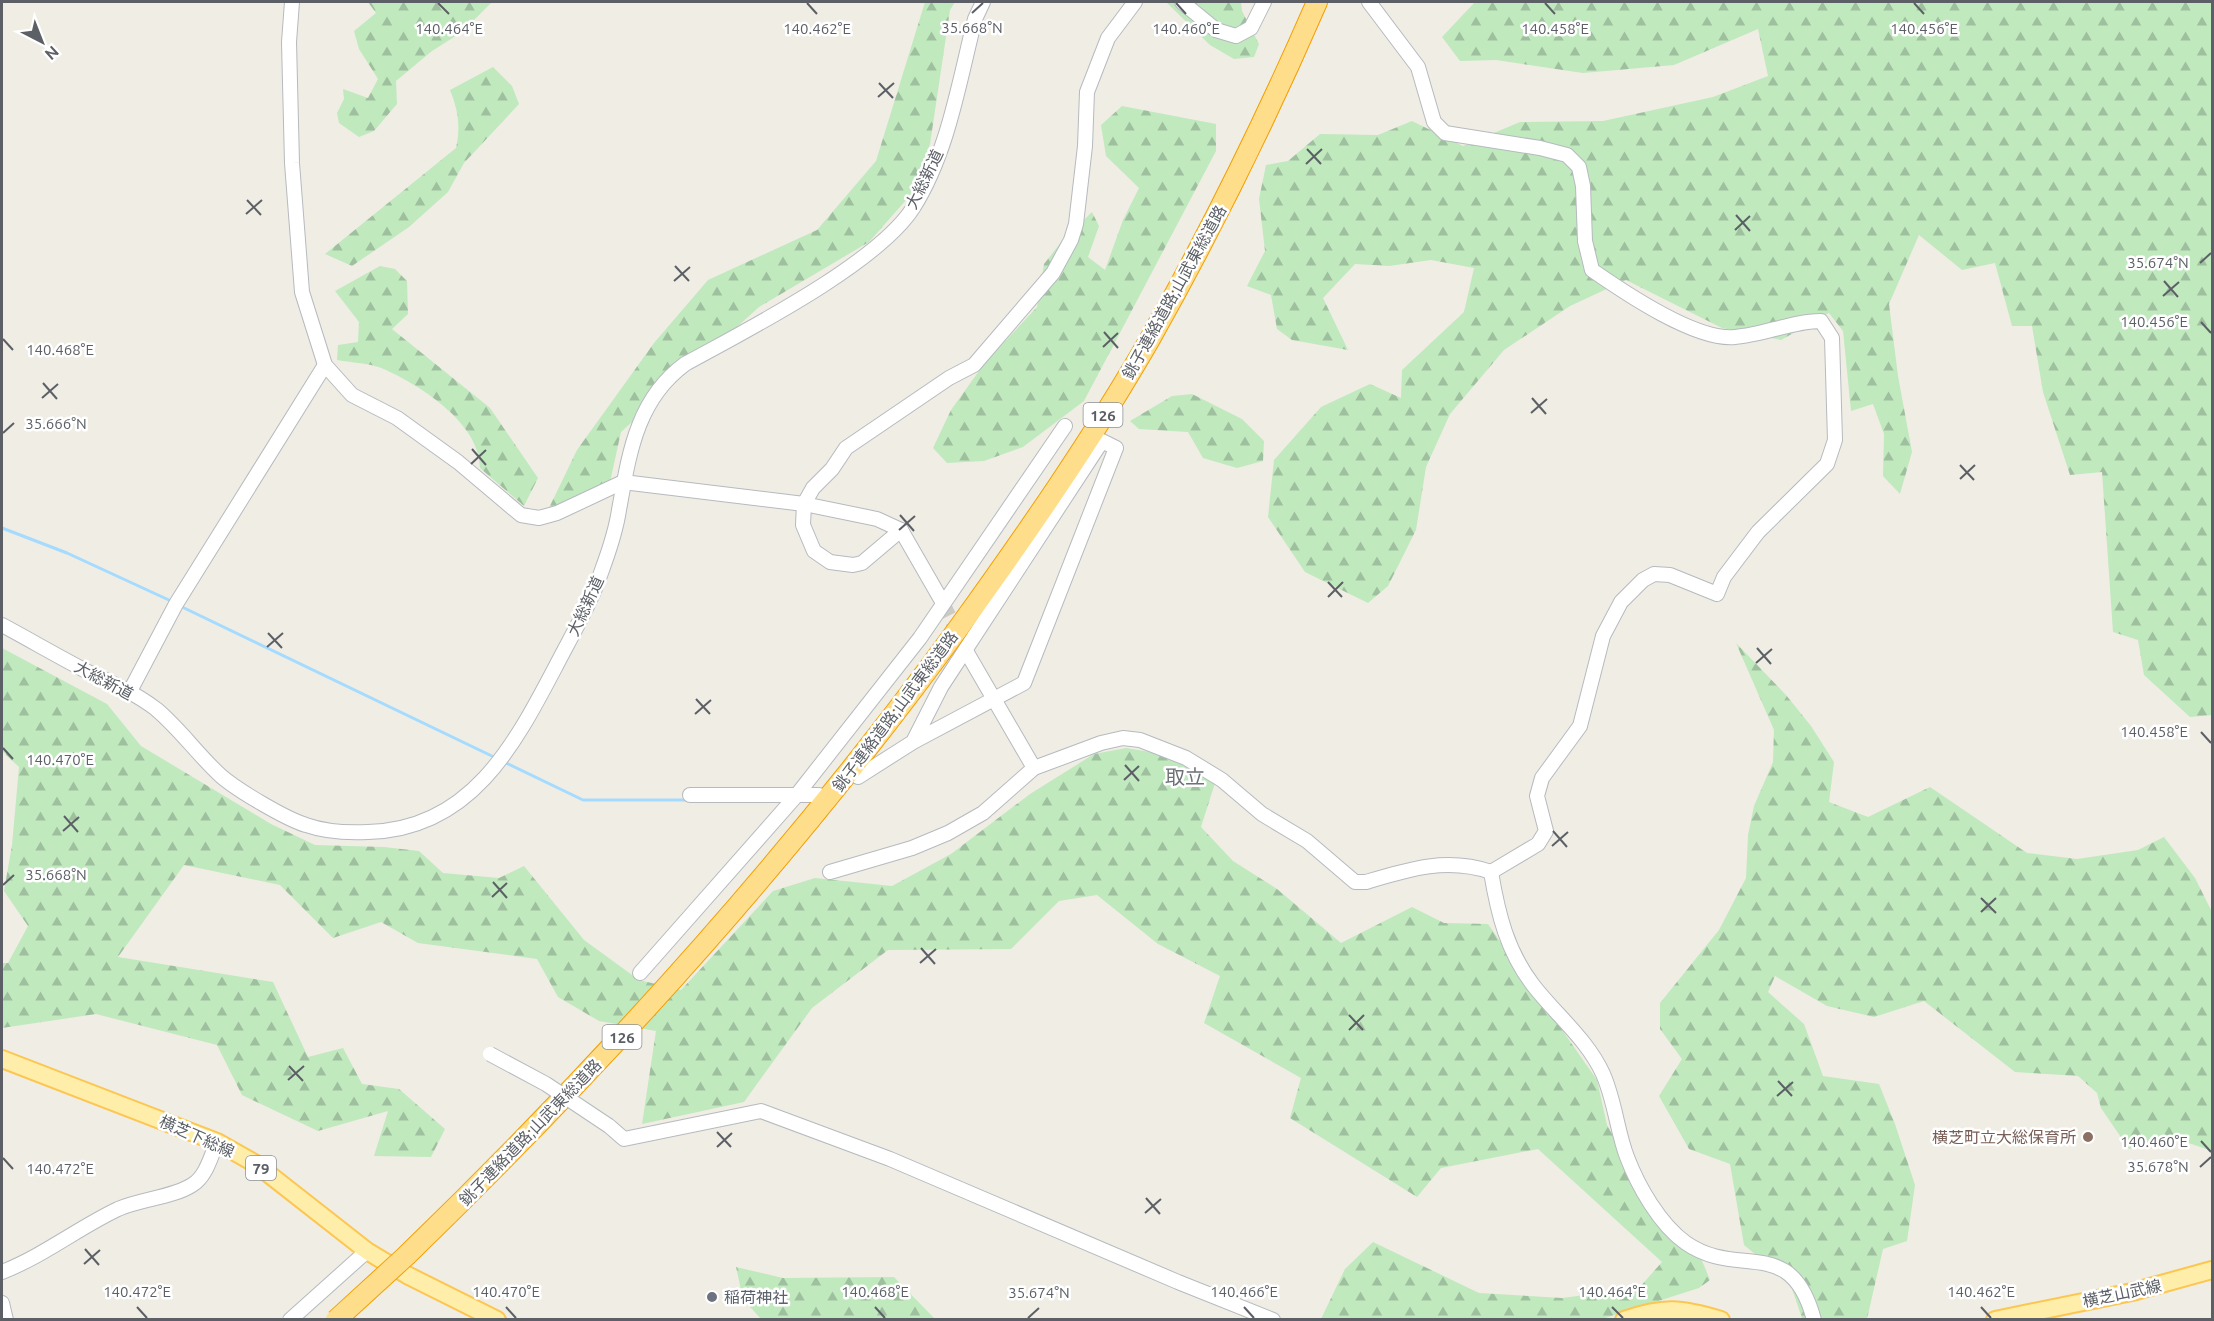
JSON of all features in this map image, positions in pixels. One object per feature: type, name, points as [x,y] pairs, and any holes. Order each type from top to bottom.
[{"type":"highway","name":"銚子連絡道路;山武東総道路","points":[[336,1320],[500,1165],[670,985],[920,681],[987,590],[1103,415],[1149,340],[1243,164],[1317,2]]},
{"type":"main road","name":"横芝下総線","points":[[2,1059],[217,1142],[256,1164],[368,1251],[407,1275],[497,1320]]},
{"type":"main road","name":"横芝山武線","points":[[1995,1320],[2132,1292],[2212,1270]]},
{"type":"main road","points":[[1624,1320],[1646,1312],[1676,1309],[1721,1320]]},
{"type":"street","points":[[292,2],[290,42],[292,163],[302,292],[325,365],[352,395],[397,418],[458,462],[521,515],[539,518],[557,513],[623,482],[804,504],[877,519],[901,530],[943,603]]},
{"type":"street","name":"大総新道","points":[[2,625],[130,692],[157,711],[222,777],[306,825],[344,833],[383,832],[416,824],[448,810],[485,781],[519,735],[538,700],[602,571],[619,513],[623,482],[638,425],[670,375],[828,281],[866,255],[912,209],[934,167],[975,19],[983,2]]},
{"type":"street","points":[[901,530],[862,563],[853,565],[830,562],[814,551],[802,525],[804,504],[813,488],[846,448],[949,378],[974,365],[1053,273],[1071,240],[1076,224],[1085,146],[1087,92],[1108,38],[1135,2]]},
{"type":"street","points":[[1182,2],[1216,30],[1236,36],[1251,28],[1264,2]]},
{"type":"street","points":[[830,872],[912,848],[948,833],[983,813],[1034,768],[1101,742],[1123,738],[1140,740],[1186,758],[1222,780],[1262,814],[1307,841],[1354,882],[1366,882],[1437,864],[1460,865],[1491,872],[1538,844],[1546,831],[1537,796],[1542,778],[1580,726],[1603,636],[1621,602],[1643,580],[1654,574],[1670,575],[1717,594],[1724,578],[1758,532],[1827,464],[1835,440],[1832,338],[1821,321],[1806,321],[1734,338],[1712,337],[1678,321],[1592,270],[1585,241],[1583,186],[1578,167],[1567,155],[1540,148],[1445,133],[1434,122],[1418,67],[1384,18],[1369,2]]},
{"type":"street","points":[[130,692],[176,603],[325,365]]},
{"type":"street","points":[[640,973],[795,796],[920,638],[1065,426]]},
{"type":"street","points":[[858,777],[913,742],[994,701],[1024,683],[1116,448],[1102,441],[941,687],[913,742]]},
{"type":"street","points":[[966,651],[1034,768]]},
{"type":"street","points":[[690,795],[824,798]]},
{"type":"street","points":[[1491,872],[1503,934],[1532,985],[1584,1041],[1603,1074],[1627,1158],[1647,1197],[1664,1222],[1685,1243],[1713,1257],[1779,1266],[1792,1274],[1810,1303],[1814,1320]]},
{"type":"street","points":[[490,1054],[546,1084],[624,1138],[761,1111],[890,1159],[1273,1320]]},
{"type":"street","points":[[2,1272],[26,1263],[117,1210],[145,1199],[177,1193],[194,1185],[204,1172],[217,1142]]},
{"type":"street","points":[[290,1320],[368,1251]]},
{"type":"street","points":[[2,1303],[6,1320]]},
{"type":"green space","points":[[368,2],[492,2],[462,32],[432,51],[396,81],[397,104],[374,131],[359,137],[339,123],[337,113],[344,99],[343,89],[368,98],[378,79],[359,49],[354,31],[376,13]]},
{"type":"green space","points":[[925,2],[955,2],[950,10],[930,144],[914,191],[869,242],[759,307],[621,432],[610,482],[548,510],[577,450],[654,343],[708,280],[817,230],[876,161]]},
{"type":"green space","points":[[1166,2],[1241,2],[1242,11],[1259,44],[1254,57],[1234,59],[1210,45]]},
{"type":"green space","points":[[1475,2],[2212,2],[2212,715],[2190,717],[2144,675],[2138,640],[2113,632],[2102,472],[2070,475],[2043,392],[2032,326],[2012,326],[1995,263],[1962,270],[1919,235],[1889,304],[1898,376],[1912,452],[1900,494],[1883,476],[1884,434],[1873,404],[1851,411],[1843,331],[1829,313],[1781,340],[1722,328],[1626,280],[1570,306],[1504,350],[1450,414],[1426,467],[1416,530],[1388,586],[1368,603],[1305,572],[1268,517],[1274,460],[1321,407],[1370,384],[1401,398],[1402,370],[1464,312],[1474,268],[1431,260],[1389,266],[1355,264],[1323,298],[1348,350],[1292,340],[1277,329],[1271,295],[1247,286],[1265,251],[1259,199],[1266,165],[1288,161],[1320,134],[1378,135],[1412,121],[1463,146],[1520,122],[1603,121],[1713,97],[1768,76],[1758,29],[1674,65],[1583,73],[1496,60],[1460,61],[1442,37]]},
{"type":"green space","points":[[493,67],[512,86],[519,104],[464,163],[448,192],[409,227],[352,266],[325,254],[456,148],[458,118],[450,90]]},
{"type":"green space","points":[[1122,106],[1216,124],[1216,151],[1084,401],[1023,447],[984,461],[947,463],[933,448],[951,410],[984,364],[1037,307],[1044,264],[1062,241],[1092,212],[1099,226],[1088,257],[1105,270],[1123,220],[1139,188],[1106,156],[1101,125]]},
{"type":"green space","points":[[380,266],[395,269],[407,281],[408,314],[392,329],[490,408],[538,478],[524,506],[480,468],[471,437],[460,422],[432,397],[401,377],[381,368],[337,360],[338,345],[358,342],[359,322],[335,291]]},
{"type":"green space","points":[[1192,394],[1242,419],[1264,441],[1263,461],[1237,468],[1203,458],[1188,432],[1139,429],[1130,421],[1172,396]]},
{"type":"green space","points":[[1736,643],[1786,695],[1811,726],[1834,762],[1829,802],[1868,817],[1930,787],[2027,853],[2077,859],[2138,850],[2164,837],[2195,878],[2212,912],[2212,1151],[2174,1138],[2129,1149],[2101,1108],[2097,1093],[2078,1076],[2015,1072],[1924,1001],[1874,1017],[1827,1006],[1775,976],[1768,992],[1804,1024],[1823,1076],[1879,1084],[1915,1185],[1907,1241],[1883,1249],[1867,1319],[1802,1318],[1790,1283],[1744,1245],[1730,1164],[1689,1149],[1659,1096],[1682,1059],[1660,1029],[1660,1003],[1719,930],[1746,878],[1748,835],[1754,806],[1773,762],[1774,730]]},
{"type":"green space","points":[[2,648],[107,704],[141,746],[271,824],[315,845],[384,847],[419,851],[443,873],[499,878],[524,866],[584,940],[639,980],[681,990],[773,891],[815,878],[892,886],[951,854],[1030,794],[1094,754],[1126,748],[1163,754],[1215,783],[1201,827],[1233,861],[1277,889],[1341,943],[1412,907],[1444,923],[1488,924],[1597,1080],[1607,1125],[1647,1197],[1698,1251],[1710,1280],[1699,1288],[1602,1319],[1321,1319],[1345,1269],[1373,1242],[1479,1293],[1562,1298],[1639,1288],[1662,1262],[1538,1149],[1441,1168],[1417,1197],[1290,1118],[1301,1078],[1204,1023],[1220,976],[1158,944],[1097,895],[1059,901],[1011,949],[888,950],[812,1008],[744,1102],[642,1124],[656,1031],[599,1021],[558,997],[537,959],[418,943],[381,922],[333,938],[280,885],[184,865],[118,957],[273,982],[308,1057],[343,1048],[362,1084],[399,1089],[445,1129],[431,1157],[374,1156],[388,1111],[318,1131],[242,1095],[217,1045],[96,1014],[2,1028],[2,963],[8,963],[28,926],[4,891],[12,845],[19,767],[2,751]]},
{"type":"green space","points":[[736,1267],[783,1278],[894,1277],[935,1319],[761,1319],[743,1299]]},
{"type":"waterway","points":[[2,528],[67,553],[171,601]]},
{"type":"waterway","points":[[180,606],[496,758]]},
{"type":"waterway","points":[[504,762],[583,800],[690,800]]},
{"type":"tunnel","points":[[943,603],[959,636]]},
{"type":"place","name":"横芝町立大総保育所","points":[[2088,1137]]},
{"type":"place","name":"稲荷神社","points":[[712,1297]]},
{"type":"district","name":"取立","points":[[1185,776]]}]
